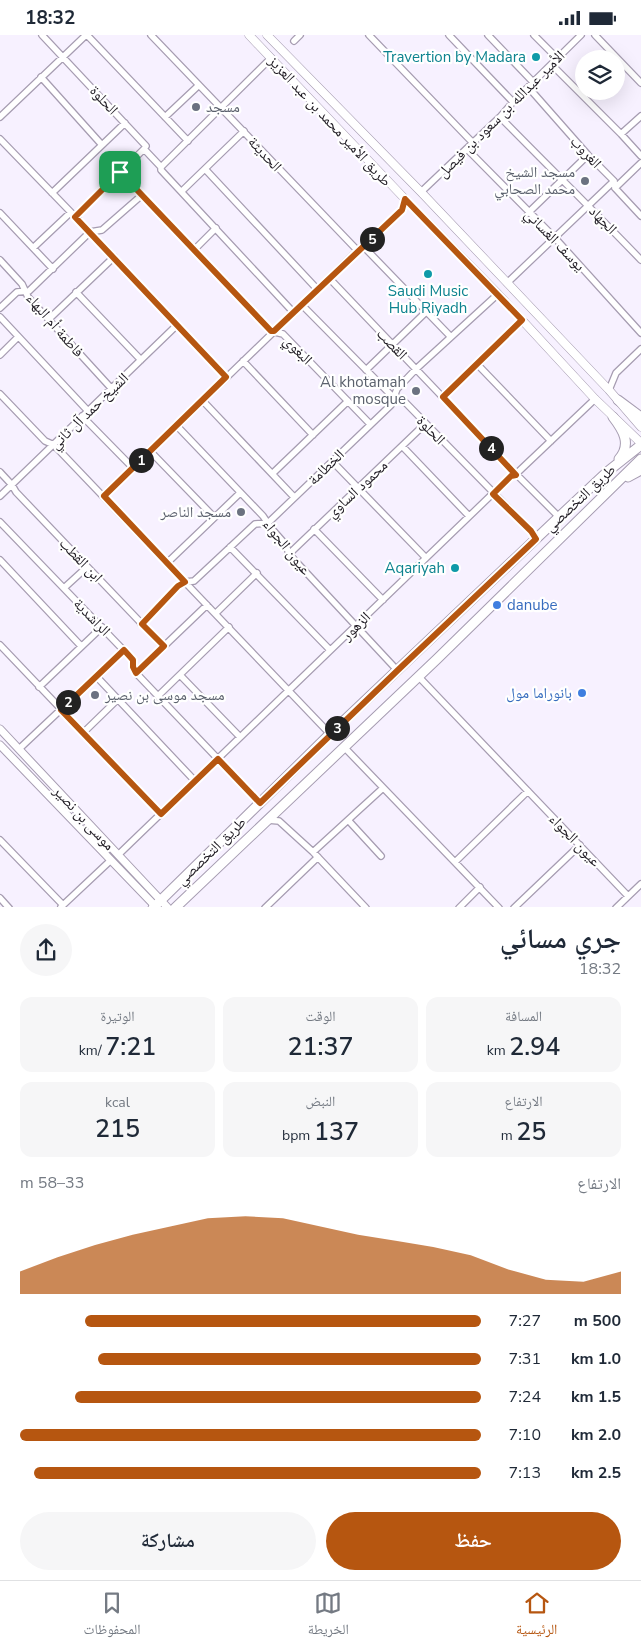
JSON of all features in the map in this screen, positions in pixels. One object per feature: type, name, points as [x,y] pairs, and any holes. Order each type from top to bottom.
[{"type":"main road","name":"طريق الأمير محمد بن عبد العزيز","points":[[249,35],[522,320],[595,399],[641,444]]},
{"type":"main road","name":"طريق الأمير محمد بن عبد العزيز","points":[[267,35],[421,192],[609,390],[641,427]]},
{"type":"main road","points":[[618,400],[641,417]]},
{"type":"main road","points":[[613,417],[632,427],[635,426],[625,409]]},
{"type":"main road","points":[[607,472],[624,453],[626,446],[624,433],[613,417]]},
{"type":"main road","name":"طريق التخصصي","points":[[157,905],[330,735],[558,517],[641,444]]},
{"type":"main road","points":[[627,456],[641,449]]},
{"type":"main road","points":[[637,468],[641,453]]},
{"type":"main road","name":"طريق التخصصي","points":[[175,907],[268,820],[618,482],[637,468],[641,459]]},
{"type":"main road","points":[[177,885],[167,903],[168,905],[172,905],[188,895]]},
{"type":"street","name":"الحلوة","points":[[42,35],[146,146],[144,149],[161,169],[294,313]]},
{"type":"street","points":[[0,117],[87,35],[188,141]]},
{"type":"street","name":"الحديثة","points":[[151,35],[358,251]]},
{"type":"street","points":[[294,41],[300,35]]},
{"type":"street","points":[[369,35],[473,143]]},
{"type":"street","points":[[449,35],[512,102]]},
{"type":"street","points":[[488,35],[534,83]]},
{"type":"street","points":[[534,35],[557,59]]},
{"type":"street","name":"الأمير عبدالله بن سعود بن فيصل","points":[[421,192],[500,117],[512,102],[529,88],[581,35]]},
{"type":"street","points":[[595,35],[641,83]]},
{"type":"street","points":[[161,169],[271,58]]},
{"type":"street","points":[[552,65],[641,156]]},
{"type":"street","points":[[41,77],[102,145]]},
{"type":"street","points":[[165,117],[199,85]]},
{"type":"street","name":"الغروب","points":[[529,88],[588,155],[614,181],[615,188]]},
{"type":"street","points":[[621,134],[641,115]]},
{"type":"street","name":"الجهاد","points":[[500,117],[589,205],[641,261]]},
{"type":"street","points":[[52,193],[125,123]]},
{"type":"street","points":[[182,191],[244,131]]},
{"type":"street","points":[[0,139],[226,377]]},
{"type":"street","points":[[75,217],[144,149]]},
{"type":"street","name":"يوسف الغساني","points":[[467,149],[528,213],[555,238],[641,333]]},
{"type":"street","points":[[528,213],[588,155]]},
{"type":"street","points":[[641,163],[615,188],[641,216]]},
{"type":"street","points":[[205,169],[318,290]]},
{"type":"street","name":"البغوي","points":[[120,172],[271,331],[283,334],[370,424]]},
{"type":"street","points":[[506,283],[614,181]]},
{"type":"street","points":[[0,308],[16,292],[29,291],[90,232],[102,230],[142,195]]},
{"type":"street","points":[[104,496],[402,210],[405,199]]},
{"type":"street","points":[[0,213],[53,269]]},
{"type":"street","points":[[34,247],[70,213]]},
{"type":"street","points":[[194,249],[216,228]]},
{"type":"street","points":[[364,247],[451,337]]},
{"type":"street","points":[[49,319],[114,257]]},
{"type":"street","name":"فاطمة أم البهاء","points":[[0,261],[22,284],[28,297],[112,388]]},
{"type":"street","name":"القصب","points":[[330,279],[558,517]]},
{"type":"street","points":[[76,292],[141,360]]},
{"type":"street","name":"الخطامة","points":[[142,624],[178,586],[185,582],[194,581],[255,524],[268,523],[391,405],[397,389],[416,369],[498,295]]},
{"type":"street","name":"الحلوة","points":[[302,305],[391,395],[402,399],[531,531],[536,539]]},
{"type":"street","points":[[366,370],[426,312]]},
{"type":"street","points":[[0,317],[88,411]]},
{"type":"street","points":[[443,397],[522,320]]},
{"type":"street","name":"الشيخ حمد آل ثاني","points":[[0,496],[177,325]]},
{"type":"street","points":[[0,355],[18,337]]},
{"type":"street","points":[[609,390],[616,373],[641,349]]},
{"type":"street","points":[[244,361],[313,435]]},
{"type":"street","points":[[477,365],[551,441]]},
{"type":"street","points":[[0,394],[45,441],[54,445],[104,496],[330,735]]},
{"type":"street","name":"الزهور","points":[[118,855],[469,516],[511,476],[516,475],[595,399]]},
{"type":"street","points":[[202,400],[294,497]]},
{"type":"street","points":[[273,473],[348,401]]},
{"type":"street","points":[[82,416],[133,468]]},
{"type":"street","name":"محمود الساوي","points":[[289,554],[425,424]]},
{"type":"street","name":"عيون الجواء","points":[[176,425],[268,523],[286,545],[289,554],[398,670]]},
{"type":"street","points":[[402,447],[469,516]]},
{"type":"street","points":[[150,451],[214,517]]},
{"type":"street","points":[[332,461],[426,558]]},
{"type":"street","name":"ابن القطب","points":[[0,472],[12,485],[16,493],[164,646]]},
{"type":"street","points":[[167,563],[240,493]]},
{"type":"street","name":"الراشدية","points":[[0,521],[124,650],[133,660],[133,667],[136,673],[260,803]]},
{"type":"street","points":[[314,529],[383,600]]},
{"type":"street","points":[[230,547],[330,650]]},
{"type":"street","points":[[0,560],[81,646]]},
{"type":"street","points":[[64,588],[87,567]]},
{"type":"street","points":[[216,613],[257,573]]},
{"type":"street","points":[[136,673],[207,605]]},
{"type":"street","points":[[39,687],[102,627]]},
{"type":"street","points":[[159,695],[229,627]]},
{"type":"street","points":[[0,645],[161,814]]},
{"type":"street","points":[[19,749],[124,650]]},
{"type":"street","points":[[180,675],[240,737]]},
{"type":"street","points":[[96,676],[195,781]]},
{"type":"street","name":"عيون الجواء","points":[[418,676],[628,895]]},
{"type":"street","points":[[83,733],[118,699]]},
{"type":"street","name":"موسى بن نصير","points":[[0,729],[153,891],[157,905],[168,907]]},
{"type":"street","points":[[0,745],[147,897],[157,905]]},
{"type":"street","points":[[344,747],[499,907]]},
{"type":"street","points":[[265,907],[348,821],[383,788]]},
{"type":"street","points":[[455,862],[528,791]]},
{"type":"street","points":[[268,820],[280,821],[366,907]]},
{"type":"street","points":[[348,821],[381,855]]},
{"type":"street","points":[[0,840],[62,906],[111,860]]},
{"type":"street","points":[[514,907],[580,845]]},
{"type":"street","points":[[616,907],[641,884]]},
{"type":"street","points":[[459,907],[480,887]]},
{"type":"street","points":[[147,897],[152,900],[154,899],[153,891]]},
{"type":"street","points":[[0,898],[9,907]]},
{"type":"place","name":"Travertion by Madara","points":[[536,57]]},
{"type":"place","name":"مسجد","points":[[196,107]]},
{"type":"place","name":"مسجد الشيخ محمد الصحابي","points":[[585,181]]},
{"type":"place","name":"Saudi Music Hub Riyadh","points":[[428,274]]},
{"type":"place","name":"Al khotamah mosque","points":[[416,391]]},
{"type":"place","name":"مسجد الناصر","points":[[241,512]]},
{"type":"place","name":"Aqariyah","points":[[455,568]]},
{"type":"place","name":"danube","points":[[497,605]]},
{"type":"place","name":"بانوراما مول","points":[[582,693]]},
{"type":"place","name":"مسجد موسى بن نصير","points":[[95,695]]},
{"type":"route","points":[[120,172],[271,331],[274,331],[402,210],[405,199],[522,320],[443,397],[516,475],[511,476],[493,494],[531,531],[536,539],[260,803],[218,759],[161,814],[61,710],[124,650],[133,660],[133,667],[136,673],[164,646],[142,624],[178,586],[185,582],[104,496],[226,377],[75,217],[120,172]]}]
